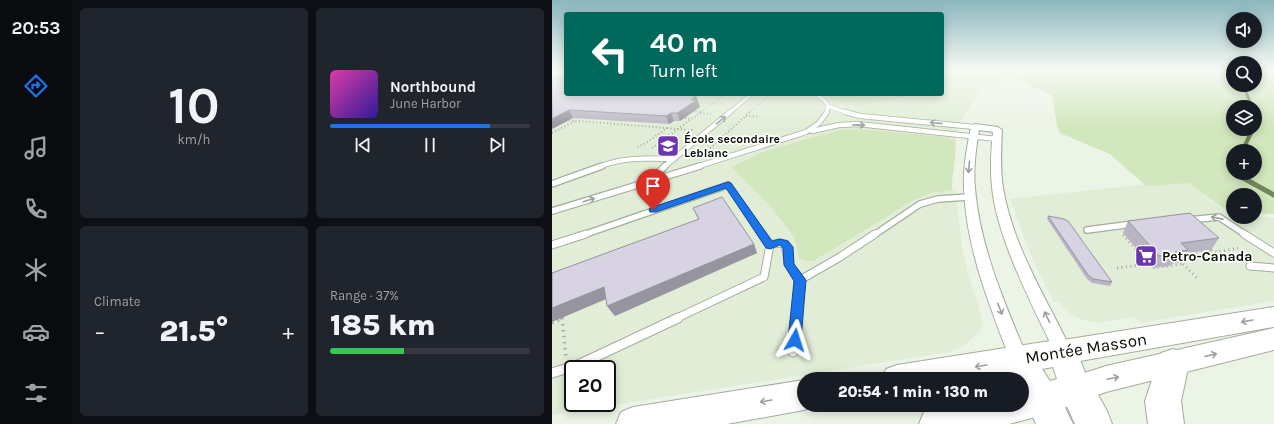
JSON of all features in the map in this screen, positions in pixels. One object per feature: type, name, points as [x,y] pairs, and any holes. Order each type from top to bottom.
[{"type":"highway","points":[[1166,424],[1163,401],[1173,364]]},
{"type":"highway","points":[[1076,389],[1094,424]]},
{"type":"main road","name":"Montée Masson","points":[[940,372],[1063,352]]},
{"type":"main road","points":[[936,424],[1035,408],[1076,389],[1063,352]]},
{"type":"main road","points":[[1019,359],[1035,408]]},
{"type":"main road","points":[[633,424],[797,396]]},
{"type":"street","points":[[1019,359],[996,298],[974,228],[969,197],[969,166],[974,132],[998,130],[995,157],[996,176],[1002,209],[1017,251],[1063,352]]},
{"type":"street","name":"Montée Masson","points":[[1063,352],[1274,317]]},
{"type":"street","points":[[1076,389],[1106,379],[1274,339]]},
{"type":"lane","points":[[654,180],[658,172],[750,96]]},
{"type":"lane","points":[[806,132],[823,120],[828,111],[828,106],[825,101],[819,96]]},
{"type":"lane","points":[[828,106],[860,116],[974,132]]},
{"type":"lane","points":[[552,212],[806,132],[839,125],[858,124],[974,132]]},
{"type":"lane","points":[[552,184],[611,162],[649,158],[674,158]]},
{"type":"lane","points":[[552,245],[728,185],[770,246],[764,277],[578,365],[552,373]]},
{"type":"lane","points":[[800,280],[840,257],[920,204],[938,199],[969,197]]},
{"type":"lane","points":[[1181,221],[1219,217],[1274,253]]},
{"type":"lane","points":[[1087,230],[1137,224]]},
{"type":"lane","points":[[770,246],[780,242],[784,243],[788,247],[789,265],[800,280],[793,352]]},
{"type":"lane","points":[[1250,266],[1274,268]]},
{"type":"path","points":[[649,150],[722,96]]},
{"type":"path","points":[[704,153],[768,96]]},
{"type":"path","points":[[854,104],[908,96]]},
{"type":"path","points":[[690,101],[713,103]]},
{"type":"path","points":[[695,111],[701,111]]},
{"type":"path","points":[[745,116],[760,117]]},
{"type":"path","points":[[685,118],[692,119]]},
{"type":"path","points":[[559,120],[678,129]]},
{"type":"path","points":[[552,133],[575,121]]},
{"type":"path","points":[[635,148],[646,143],[667,128]]},
{"type":"path","points":[[1119,231],[1153,268],[1183,264]]},
{"type":"path","points":[[1206,245],[1211,250]]},
{"type":"path","points":[[1180,254],[1211,250],[1218,252],[1238,248]]},
{"type":"path","points":[[1177,259],[1198,280]]},
{"type":"path","points":[[1117,268],[1148,264]]},
{"type":"path","points":[[552,323],[562,318],[566,360]]},
{"type":"shaded area","points":[[552,90],[564,90],[564,96],[944,96],[944,90],[980,90],[960,122],[955,140],[945,137],[875,130],[843,129],[765,151],[731,167],[771,207],[794,237],[799,258],[814,261],[914,200],[931,193],[955,189],[962,246],[968,275],[982,322],[980,331],[962,347],[949,352],[823,372],[797,372],[797,376],[616,405],[616,360],[564,360],[564,412],[571,412],[552,415]]},
{"type":"shaded area","points":[[1184,180],[1226,212],[1226,224],[1262,224],[1262,217],[1274,218],[1274,301],[1141,323],[1135,317],[1098,323],[1075,317],[1065,309],[1059,301],[1054,302],[1032,258],[1010,199]]},
{"type":"green space","points":[[1039,90],[1226,90],[1226,92],[1262,92],[1262,90],[1274,90],[1274,214],[1262,213],[1262,188],[1226,188],[1226,210],[1188,183],[1146,186],[1110,154],[1060,133],[1057,125],[1052,95]]},
{"type":"green space","points":[[826,96],[899,96],[849,103],[835,101]]},
{"type":"green space","points":[[843,129],[875,130],[945,137],[955,140],[956,151],[952,177],[952,190],[931,193],[914,200],[814,261],[804,261],[799,258],[794,237],[771,207],[731,167],[765,151]]},
{"type":"building","points":[[552,90],[564,90],[564,96],[696,96],[691,100],[697,100],[677,113],[671,113],[666,116],[569,110],[552,119]]},
{"type":"building","points":[[722,197],[754,244],[607,306],[604,287],[552,308],[552,273],[699,219],[693,208]]},
{"type":"building","points":[[1190,213],[1219,238],[1181,243],[1188,250],[1159,256],[1128,221]]},
{"type":"building","points":[[1048,216],[1068,221],[1112,282],[1093,279],[1088,275]]},
{"type":"waterway","points":[[1246,92],[1249,100]]},
{"type":"waterway","points":[[1246,144],[1250,136]]},
{"type":"waterway","points":[[1247,180],[1274,195]]},
{"type":"place","name":"École secondaire Leblanc","points":[[668,146]]},
{"type":"place","name":"Petro-Canada","points":[[1146,256]]},
{"type":"route","points":[[653,210],[728,185],[770,246],[780,242],[784,243],[788,247],[789,265],[800,280],[795,340]]}]
